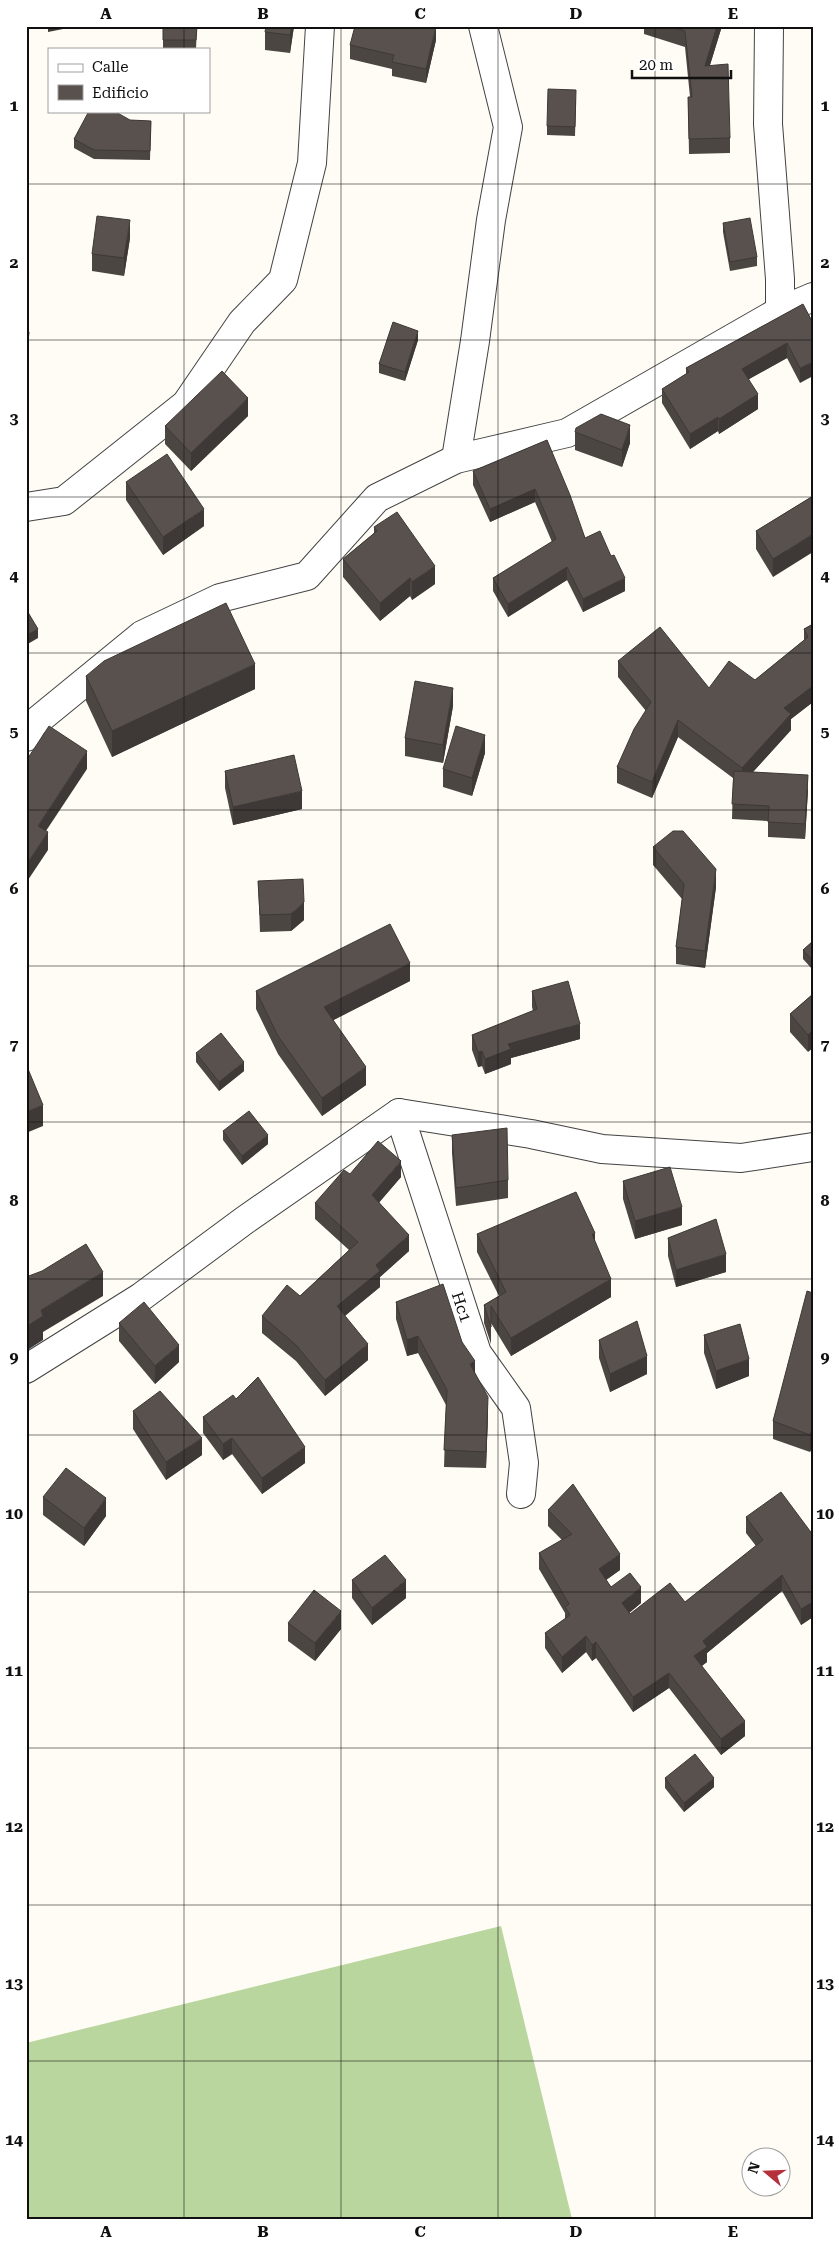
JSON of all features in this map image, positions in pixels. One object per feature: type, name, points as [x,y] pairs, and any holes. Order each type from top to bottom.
[{"type":"street","points":[[26,507],[64,501],[186,404],[242,322],[283,280],[312,163],[320,26]]},
{"type":"street","points":[[456,459],[475,341],[490,220],[508,127],[483,26]]},
{"type":"street","points":[[769,26],[768,124],[780,279],[780,311]]},
{"type":"street","points":[[26,738],[32,725],[142,636],[220,598],[307,576],[376,498],[456,459],[566,433],[780,311],[813,297]]},
{"type":"street","points":[[26,1369],[142,1297],[244,1220],[399,1113],[531,1134],[602,1150],[741,1158],[813,1147]]},
{"type":"street","name":"Hc1","points":[[399,1113],[476,1353],[516,1408],[524,1463],[521,1494]]},
{"type":"green space","points":[[501,1926],[572,2219],[26,2219],[26,2043]]},
{"type":"building","points":[[163,26],[197,26],[196,40],[163,40]]},
{"type":"building","points":[[266,26],[292,26],[290,35],[265,32]]},
{"type":"building","points":[[355,26],[436,26],[426,69],[392,62],[394,55],[350,45]]},
{"type":"building","points":[[669,26],[717,26],[705,66],[728,64],[730,138],[689,139],[688,97],[692,97],[685,31]]},
{"type":"building","points":[[548,89],[576,90],[575,127],[547,126]]},
{"type":"building","points":[[88,112],[116,112],[130,120],[151,121],[150,151],[94,150],[74,139]]},
{"type":"building","points":[[97,216],[130,220],[124,258],[92,254]]},
{"type":"building","points":[[750,218],[757,257],[730,262],[723,223]]},
{"type":"building","points":[[803,304],[813,323],[813,362],[800,368],[787,343],[742,369],[758,394],[719,419],[718,417],[690,434],[662,389],[689,372],[686,368]]},
{"type":"building","points":[[393,322],[418,331],[405,372],[379,364]]},
{"type":"building","points":[[26,332],[29,332],[26,361]]},
{"type":"building","points":[[222,371],[248,398],[191,453],[165,426]]},
{"type":"building","points":[[601,414],[630,425],[622,450],[575,432],[576,428]]},
{"type":"building","points":[[547,440],[570,495],[585,538],[600,531],[611,556],[614,555],[625,578],[583,599],[567,567],[508,604],[493,578],[556,539],[535,489],[490,509],[473,471]]},
{"type":"building","points":[[167,454],[204,509],[163,537],[126,482]]},
{"type":"building","points":[[813,496],[813,534],[773,559],[756,531]]},
{"type":"building","points":[[397,512],[435,566],[412,582],[410,578],[380,603],[343,559],[377,531],[374,527]]},
{"type":"building","points":[[226,603],[255,664],[112,731],[86,676],[104,661]]},
{"type":"building","points":[[26,609],[38,629],[26,635]]},
{"type":"building","points":[[813,624],[813,686],[784,708],[791,714],[742,768],[678,720],[652,782],[617,767],[634,729],[651,702],[618,661],[660,627],[709,688],[729,661],[755,680],[808,637],[804,629]]},
{"type":"building","points":[[415,681],[453,688],[443,745],[405,738]]},
{"type":"building","points":[[49,726],[87,751],[38,826],[48,832],[26,865],[26,761]]},
{"type":"building","points":[[456,726],[485,735],[472,778],[443,769]]},
{"type":"building","points":[[294,755],[302,791],[233,807],[225,771]]},
{"type":"building","points":[[734,771],[808,775],[805,824],[768,822],[769,806],[732,804]]},
{"type":"building","points":[[673,831],[683,831],[716,869],[705,951],[676,947],[684,884],[653,847]]},
{"type":"building","points":[[303,879],[304,902],[291,914],[260,915],[258,881]]},
{"type":"building","points":[[390,924],[410,963],[324,1007],[366,1067],[322,1098],[278,1036],[256,991]]},
{"type":"building","points":[[813,941],[813,961],[803,950]]},
{"type":"building","points":[[568,981],[580,1024],[508,1044],[511,1049],[485,1059],[482,1051],[478,1052],[472,1035],[537,1009],[532,991]]},
{"type":"building","points":[[813,994],[813,1030],[808,1035],[790,1014]]},
{"type":"building","points":[[221,1033],[244,1062],[219,1082],[196,1053]]},
{"type":"building","points":[[28,1069],[43,1105],[26,1112],[26,1070]]},
{"type":"building","points":[[249,1111],[268,1135],[242,1156],[223,1131]]},
{"type":"building","points":[[507,1128],[508,1180],[456,1188],[452,1135]]},
{"type":"building","points":[[378,1141],[401,1161],[372,1195],[409,1235],[376,1265],[380,1271],[337,1306],[368,1344],[325,1380],[296,1345],[262,1316],[287,1285],[300,1296],[358,1242],[315,1203],[344,1170],[350,1174]]},
{"type":"building","points":[[670,1167],[682,1207],[635,1221],[623,1181]]},
{"type":"building","points":[[576,1192],[595,1233],[592,1234],[611,1279],[511,1338],[491,1306],[491,1327],[484,1305],[506,1292],[477,1234]]},
{"type":"building","points":[[716,1219],[726,1254],[676,1270],[668,1238]]},
{"type":"building","points":[[86,1244],[103,1272],[41,1310],[43,1316],[26,1327],[26,1277],[42,1271]]},
{"type":"building","points":[[443,1284],[462,1342],[475,1361],[470,1364],[488,1397],[486,1452],[444,1450],[447,1390],[418,1336],[407,1340],[396,1302]]},
{"type":"building","points":[[807,1291],[813,1293],[813,1427],[810,1435],[773,1421]]},
{"type":"building","points":[[144,1302],[179,1345],[155,1366],[119,1323]]},
{"type":"building","points":[[637,1321],[647,1356],[610,1374],[599,1340]]},
{"type":"building","points":[[740,1324],[749,1359],[716,1371],[704,1335]]},
{"type":"building","points":[[258,1377],[305,1447],[262,1478],[232,1438],[223,1444],[203,1417],[233,1395],[236,1399]]},
{"type":"building","points":[[160,1391],[202,1438],[166,1462],[133,1411]]},
{"type":"building","points":[[66,1468],[106,1498],[84,1528],[43,1497]]},
{"type":"building","points":[[573,1484],[620,1554],[599,1569],[611,1587],[630,1573],[641,1587],[622,1603],[630,1614],[670,1583],[685,1602],[763,1540],[746,1517],[781,1492],[813,1535],[813,1602],[801,1609],[782,1575],[703,1641],[707,1647],[694,1656],[745,1721],[721,1739],[669,1673],[633,1697],[596,1642],[592,1645],[586,1636],[562,1657],[545,1633],[570,1615],[565,1607],[569,1604],[539,1553],[572,1534],[548,1510]]},
{"type":"building","points":[[385,1555],[406,1580],[372,1608],[352,1580]]},
{"type":"building","points":[[314,1590],[341,1611],[315,1643],[288,1623]]},
{"type":"building","points":[[695,1754],[714,1778],[684,1803],[665,1778]]}]
